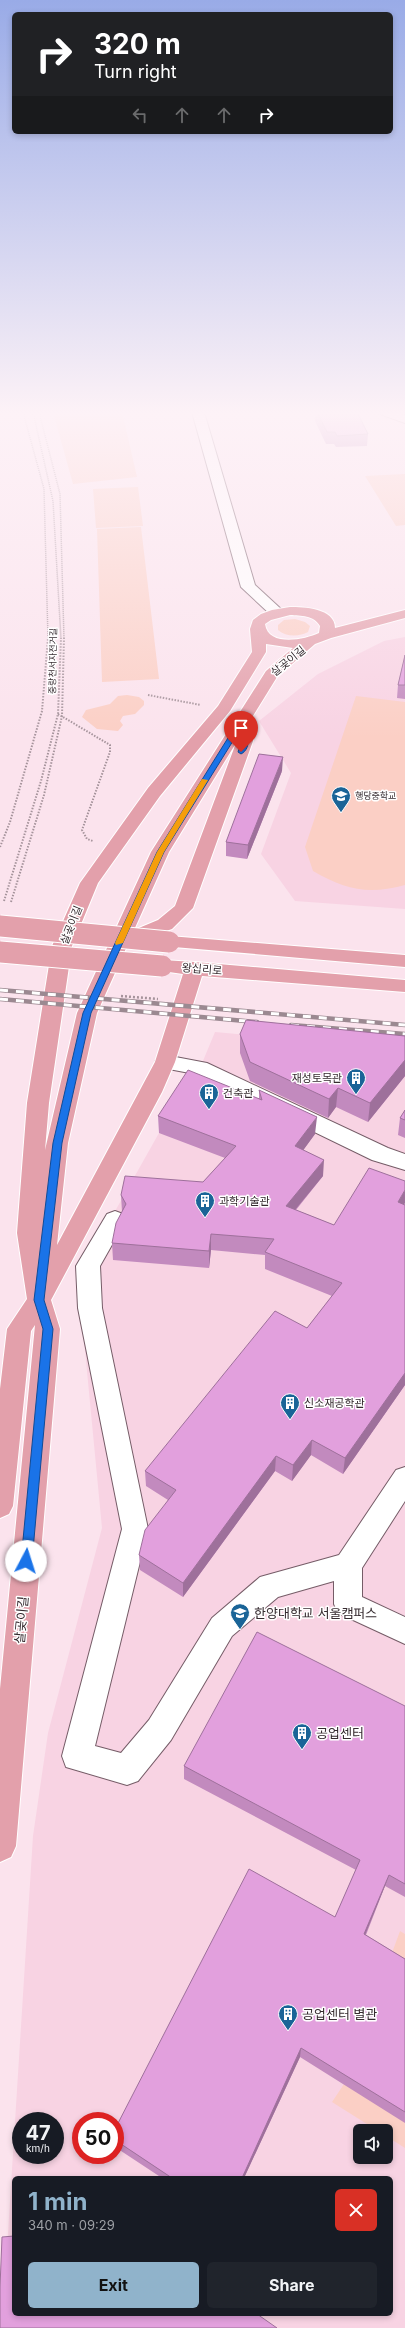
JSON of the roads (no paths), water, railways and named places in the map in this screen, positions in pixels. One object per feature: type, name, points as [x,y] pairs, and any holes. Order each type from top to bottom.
[{"type":"main road","points":[[314,614],[328,624],[328,630],[318,639],[298,645],[276,643],[267,639],[257,629],[262,619],[276,612],[295,610],[314,614],[345,617],[405,608]]},
{"type":"main road","name":"살곶이길","points":[[0,1506],[19,1329],[39,1300],[57,1143],[87,1013],[160,852],[271,674],[318,639],[405,614]]},
{"type":"main road","name":"살곶이길","points":[[0,1846],[48,1329],[39,1300],[28,1233],[38,1103],[62,946],[89,883],[154,792],[224,708],[259,652],[257,629]]},
{"type":"main road","points":[[127,938],[159,928],[175,920],[184,908],[245,741],[243,718],[224,708]]},
{"type":"main road","points":[[0,926],[169,942],[405,961]]},
{"type":"main road","name":"왕십리로","points":[[0,952],[405,986]]},
{"type":"main road","points":[[39,1300],[115,1160],[165,1062],[195,968]]},
{"type":"street","points":[[229,521],[248,587],[276,612]]},
{"type":"street","points":[[165,1062],[200,1068],[380,1154],[405,1162]]},
{"type":"street","points":[[115,1220],[88,1266],[90,1308],[135,1529],[77,1756],[126,1770],[160,1730],[222,1627],[270,1586],[348,1565]]},
{"type":"street","points":[[405,1478],[348,1565],[348,1604],[405,1631]]},
{"type":"railway","points":[[0,990],[405,1025]]},
{"type":"railway","points":[[0,999],[257,1022]]},
{"type":"railway","points":[[291,1025],[405,1034]]},
{"type":"place","name":"행당중학교","points":[[341,813]]},
{"type":"place","name":"재성토목관","points":[[356,1095]]},
{"type":"place","name":"건축관","points":[[209,1110]]},
{"type":"place","name":"과학기술관","points":[[205,1218]]},
{"type":"place","name":"신소재공학관","points":[[290,1420]]},
{"type":"place","name":"한양대학교 서울캠퍼스","points":[[240,1630]]},
{"type":"place","name":"공업센터","points":[[302,1750]]},
{"type":"place","name":"공업센터 별관","points":[[288,2031]]}]
